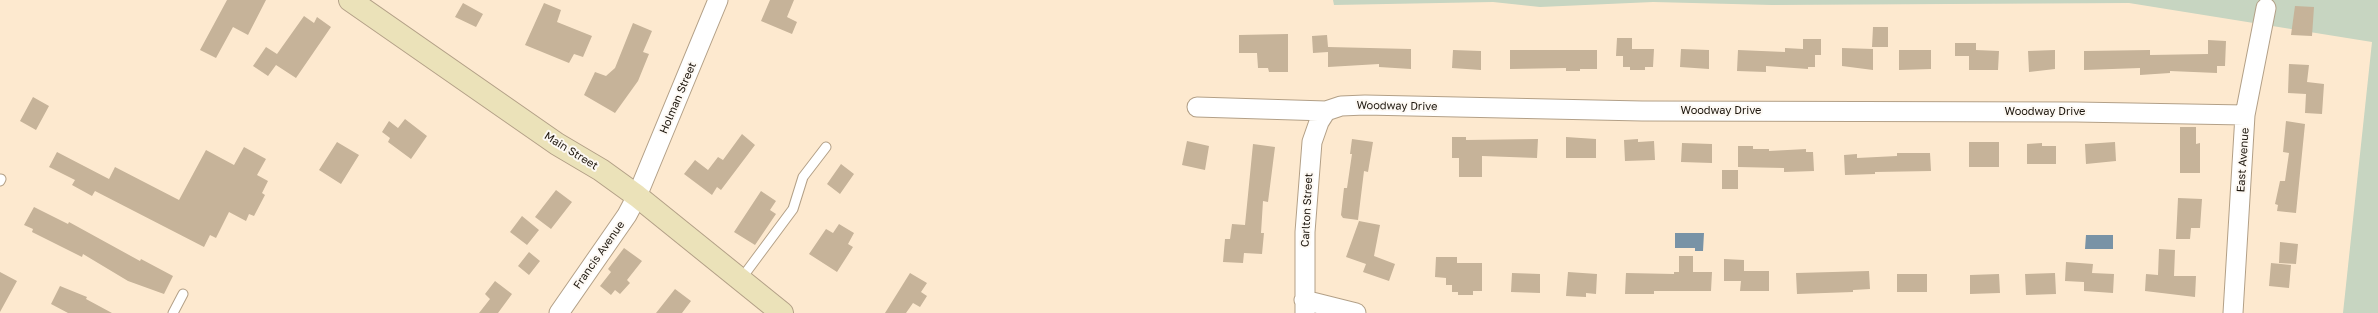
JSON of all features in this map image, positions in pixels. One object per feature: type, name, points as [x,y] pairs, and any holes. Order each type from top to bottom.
[{"type":"main road","name":"Main Street","points":[[350,0],[637,196],[782,313]]},
{"type":"street","name":"Holman Street","points":[[637,196],[718,0]]},
{"type":"street","name":"East Avenue","points":[[2233,313],[2246,116],[2266,8]]},
{"type":"street","name":"Woodway Drive","points":[[1197,106],[1326,111],[1341,106],[1365,105],[1642,111],[2076,112],[2246,116]]},
{"type":"street","name":"Carlton Street","points":[[1304,306],[1305,232],[1312,142],[1319,122],[1326,111]]},
{"type":"street","name":"Francis Avenue","points":[[559,313],[627,215],[637,196]]},
{"type":"street","points":[[1304,306],[1356,313]]},
{"type":"lane","points":[[740,279],[793,209],[803,177],[826,147]]},
{"type":"lane","points":[[173,313],[183,294]]},
{"type":"green space","points":[[1333,0],[2378,0],[2378,313],[2343,313],[2372,42],[2129,3],[1772,5],[1653,2],[1540,7],[1493,2],[1334,5]]},
{"type":"water","points":[[1675,233],[1704,233],[1703,251],[1695,251],[1695,248],[1675,248]]},
{"type":"water","points":[[2086,235],[2113,235],[2113,249],[2085,249]]},
{"type":"building","points":[[227,0],[266,0],[248,35],[233,27],[216,58],[200,50]]},
{"type":"building","points":[[770,0],[794,0],[787,17],[797,22],[792,34],[761,21]]},
{"type":"building","points":[[463,3],[483,14],[476,27],[455,17]]},
{"type":"building","points":[[544,3],[561,10],[557,22],[592,36],[583,57],[574,54],[569,63],[525,45]]},
{"type":"building","points":[[2295,6],[2314,7],[2312,36],[2291,35]]},
{"type":"building","points":[[304,16],[314,23],[317,17],[331,27],[296,78],[276,65],[268,76],[253,66],[266,47],[277,54]]},
{"type":"building","points":[[633,23],[652,31],[643,52],[649,54],[638,81],[615,113],[584,95],[595,72],[606,76],[615,68]]},
{"type":"building","points":[[1873,27],[1888,27],[1888,47],[1872,47]]},
{"type":"building","points":[[1288,34],[1288,72],[1269,72],[1268,68],[1258,68],[1257,53],[1239,53],[1239,35]]},
{"type":"building","points":[[1327,35],[1328,47],[1411,49],[1411,69],[1379,67],[1379,64],[1328,67],[1328,52],[1313,53],[1312,36]]},
{"type":"building","points":[[1617,38],[1632,38],[1632,49],[1654,49],[1653,67],[1645,67],[1645,70],[1630,70],[1630,67],[1623,67],[1623,56],[1616,56]]},
{"type":"building","points":[[1803,39],[1821,39],[1821,55],[1815,55],[1815,67],[1808,67],[1808,69],[1766,66],[1766,72],[1737,71],[1738,50],[1785,52],[1785,48],[1803,49]]},
{"type":"building","points":[[2208,40],[2226,41],[2225,66],[2217,66],[2217,73],[2170,71],[2170,73],[2140,75],[2140,68],[2084,70],[2084,51],[2150,50],[2150,55],[2208,54]]},
{"type":"building","points":[[1955,43],[1976,43],[1976,50],[1999,51],[1998,70],[1969,70],[1969,56],[1955,56]]},
{"type":"building","points":[[1842,48],[1873,49],[1873,70],[1842,66]]},
{"type":"building","points":[[1681,49],[1709,50],[1709,69],[1680,67]]},
{"type":"building","points":[[1453,50],[1481,51],[1481,70],[1452,68]]},
{"type":"building","points":[[1510,50],[1597,50],[1597,69],[1566,71],[1566,68],[1510,69]]},
{"type":"building","points":[[1899,50],[1931,50],[1931,69],[1899,70]]},
{"type":"building","points":[[2055,50],[2055,69],[2029,72],[2028,51]]},
{"type":"building","points":[[2289,64],[2309,65],[2307,82],[2324,84],[2322,114],[2305,113],[2306,94],[2288,93]]},
{"type":"building","points":[[33,97],[49,106],[36,130],[20,121]]},
{"type":"building","points":[[405,119],[427,136],[411,159],[388,142],[390,138],[382,132],[389,121],[398,128]]},
{"type":"building","points":[[2286,121],[2305,124],[2296,213],[2277,211],[2278,205],[2275,204],[2280,181],[2285,181],[2289,153],[2283,152]]},
{"type":"building","points":[[2180,127],[2196,127],[2196,144],[2200,143],[2200,173],[2180,173]]},
{"type":"building","points":[[742,134],[755,145],[721,190],[717,187],[712,195],[684,174],[695,160],[708,170],[718,157],[723,160]]},
{"type":"building","points":[[1452,137],[1466,137],[1466,140],[1538,139],[1537,158],[1482,156],[1482,177],[1459,177],[1459,158],[1452,158]]},
{"type":"building","points":[[1566,137],[1596,139],[1596,158],[1566,158]]},
{"type":"building","points":[[1352,139],[1373,142],[1368,172],[1364,171],[1358,220],[1343,218],[1341,215],[1344,188],[1347,188],[1352,154],[1350,154]]},
{"type":"building","points":[[1638,139],[1638,142],[1654,141],[1655,160],[1625,161],[1624,140]]},
{"type":"building","points":[[1187,141],[1209,146],[1205,170],[1182,165]]},
{"type":"building","points":[[337,142],[359,155],[341,184],[319,170]]},
{"type":"building","points":[[1969,142],[1999,142],[1999,167],[1969,167]]},
{"type":"building","points":[[2115,142],[2116,161],[2086,164],[2085,144]]},
{"type":"building","points":[[1682,143],[1712,144],[1712,163],[1681,162]]},
{"type":"building","points":[[2042,143],[2042,146],[2056,146],[2056,164],[2027,164],[2027,144]]},
{"type":"building","points":[[1253,144],[1275,147],[1268,202],[1263,201],[1261,233],[1264,233],[1262,254],[1244,253],[1243,263],[1223,262],[1225,239],[1230,239],[1232,224],[1245,225]]},
{"type":"building","points":[[1738,146],[1753,146],[1753,149],[1769,149],[1769,151],[1806,149],[1806,152],[1813,152],[1814,171],[1784,172],[1784,168],[1738,167]]},
{"type":"building","points":[[244,147],[266,159],[257,175],[268,181],[262,193],[265,195],[254,216],[249,214],[246,221],[229,212],[216,238],[210,235],[204,247],[95,191],[92,196],[72,185],[75,180],[49,167],[57,152],[109,179],[115,167],[179,200],[206,150],[234,165]]},
{"type":"building","points":[[1897,153],[1930,153],[1931,171],[1875,172],[1875,174],[1845,175],[1844,155],[1857,154],[1857,158],[1897,156]]},
{"type":"building","points":[[841,164],[854,174],[840,194],[827,184]]},
{"type":"building","points":[[1722,170],[1738,170],[1738,189],[1722,189]]},
{"type":"building","points":[[556,190],[572,202],[551,229],[535,217]]},
{"type":"building","points":[[761,191],[776,201],[770,210],[776,214],[755,245],[734,232]]},
{"type":"building","points":[[2178,198],[2202,199],[2200,228],[2191,228],[2190,239],[2176,239]]},
{"type":"building","points":[[34,207],[68,224],[69,222],[140,261],[141,259],[173,276],[164,294],[128,281],[83,254],[82,257],[32,232],[33,229],[24,225]]},
{"type":"building","points":[[522,216],[539,230],[527,245],[510,232]]},
{"type":"building","points":[[1359,221],[1380,225],[1374,256],[1395,264],[1389,281],[1363,272],[1366,264],[1346,257]]},
{"type":"building","points":[[839,224],[854,233],[848,244],[853,247],[837,272],[809,254],[826,229],[833,233]]},
{"type":"building","points":[[2280,242],[2298,244],[2296,264],[2279,263]]},
{"type":"building","points":[[624,248],[642,261],[627,280],[630,283],[620,294],[615,290],[611,295],[600,286],[611,272],[608,269]]},
{"type":"building","points":[[2159,249],[2175,250],[2174,276],[2196,276],[2195,297],[2145,291],[2146,274],[2158,275]]},
{"type":"building","points":[[529,252],[540,261],[529,275],[518,266]]},
{"type":"building","points":[[1679,256],[1693,256],[1693,272],[1712,272],[1711,291],[1654,291],[1654,294],[1625,294],[1626,273],[1674,274],[1674,272],[1679,272]]},
{"type":"building","points":[[1436,257],[1457,257],[1457,263],[1482,263],[1482,291],[1473,291],[1473,295],[1458,295],[1458,292],[1452,292],[1452,285],[1446,285],[1446,278],[1435,277]]},
{"type":"building","points":[[1724,259],[1744,260],[1744,271],[1769,271],[1769,291],[1740,291],[1741,281],[1724,281]]},
{"type":"building","points":[[2066,262],[2093,264],[2092,273],[2114,274],[2113,293],[2084,291],[2084,282],[2065,281]]},
{"type":"building","points":[[2271,263],[2291,265],[2289,288],[2269,286]]},
{"type":"building","points":[[1869,271],[1870,289],[1853,290],[1853,292],[1797,294],[1796,273]]},
{"type":"building","points":[[0,272],[17,281],[0,312]]},
{"type":"building","points":[[1568,272],[1597,274],[1596,294],[1586,293],[1586,297],[1566,296]]},
{"type":"building","points":[[910,273],[927,283],[921,292],[927,296],[920,307],[913,303],[906,313],[885,313]]},
{"type":"building","points":[[1512,273],[1540,274],[1540,293],[1511,292]]},
{"type":"building","points":[[2055,273],[2056,294],[2026,295],[2025,274]]},
{"type":"building","points":[[1897,274],[1927,274],[1927,292],[1897,292]]},
{"type":"building","points":[[1999,274],[2000,293],[1970,294],[1970,275]]},
{"type":"building","points":[[495,281],[512,294],[498,313],[479,313],[490,299],[485,294]]},
{"type":"building","points":[[60,286],[87,297],[86,299],[112,313],[68,313],[51,304]]},
{"type":"building","points":[[675,289],[691,301],[682,313],[656,313]]}]
